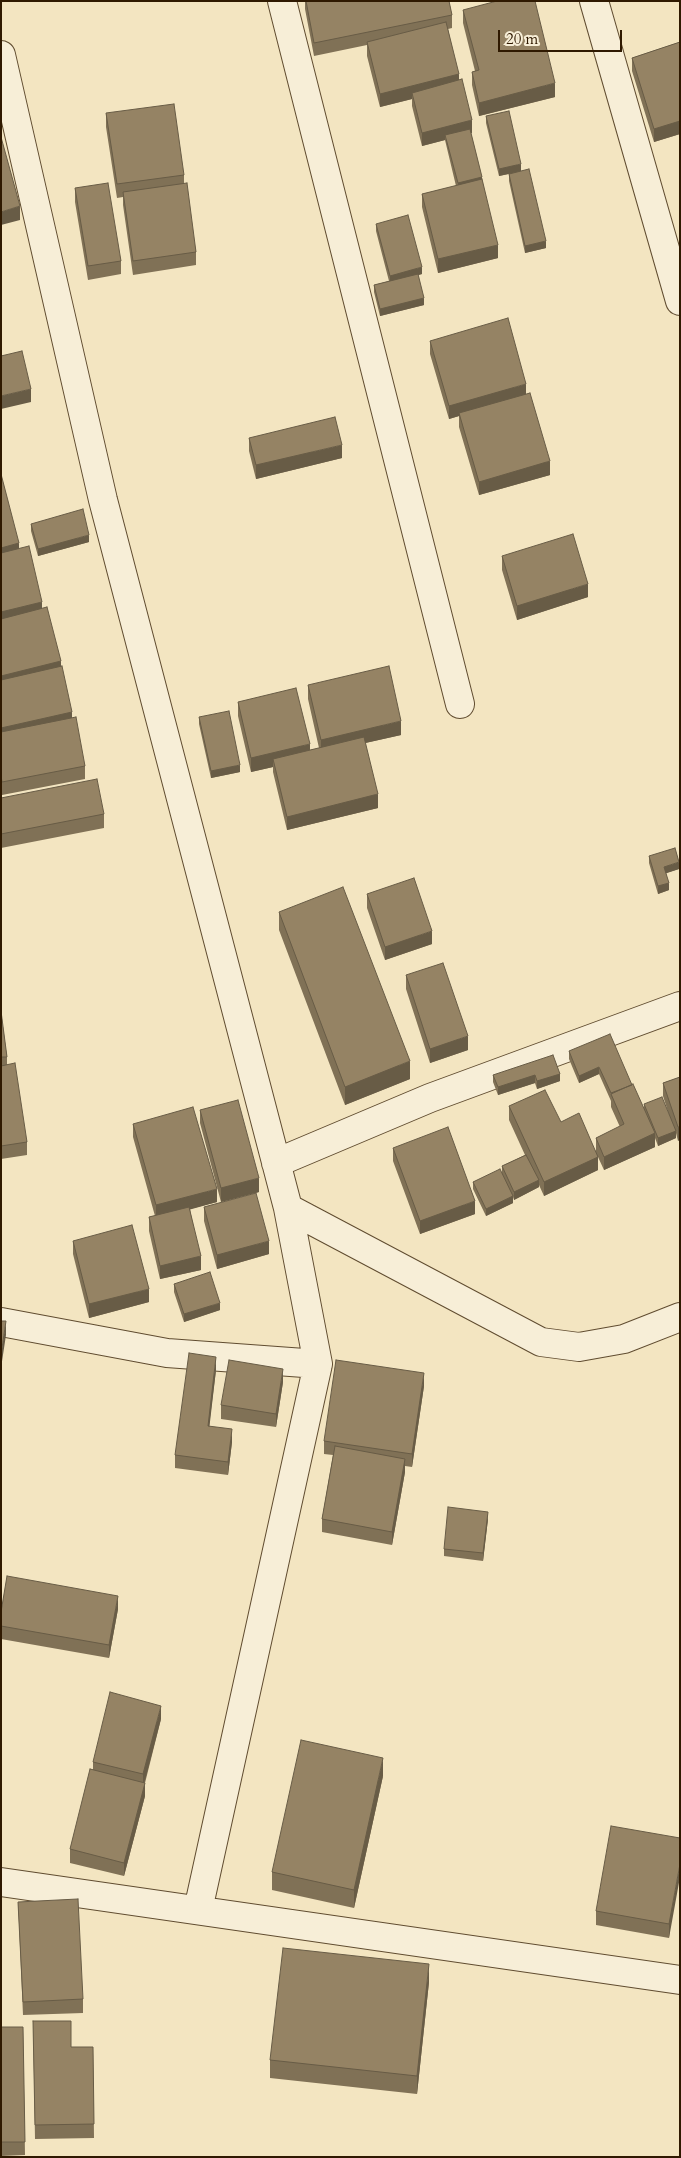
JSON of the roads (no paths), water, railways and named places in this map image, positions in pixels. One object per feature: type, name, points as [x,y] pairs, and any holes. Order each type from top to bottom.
[{"type":"street","points":[[282,1],[460,704]]},
{"type":"street","points":[[594,1],[680,301]]},
{"type":"street","points":[[1,55],[103,500],[288,1208],[318,1364],[198,1910]]},
{"type":"street","points":[[276,1163],[430,1098],[680,1006]]},
{"type":"street","points":[[288,1208],[541,1342],[579,1347],[624,1339],[680,1317]]},
{"type":"street","points":[[1,1322],[167,1354],[318,1364]]},
{"type":"street","points":[[1,1882],[680,1980]]}]
